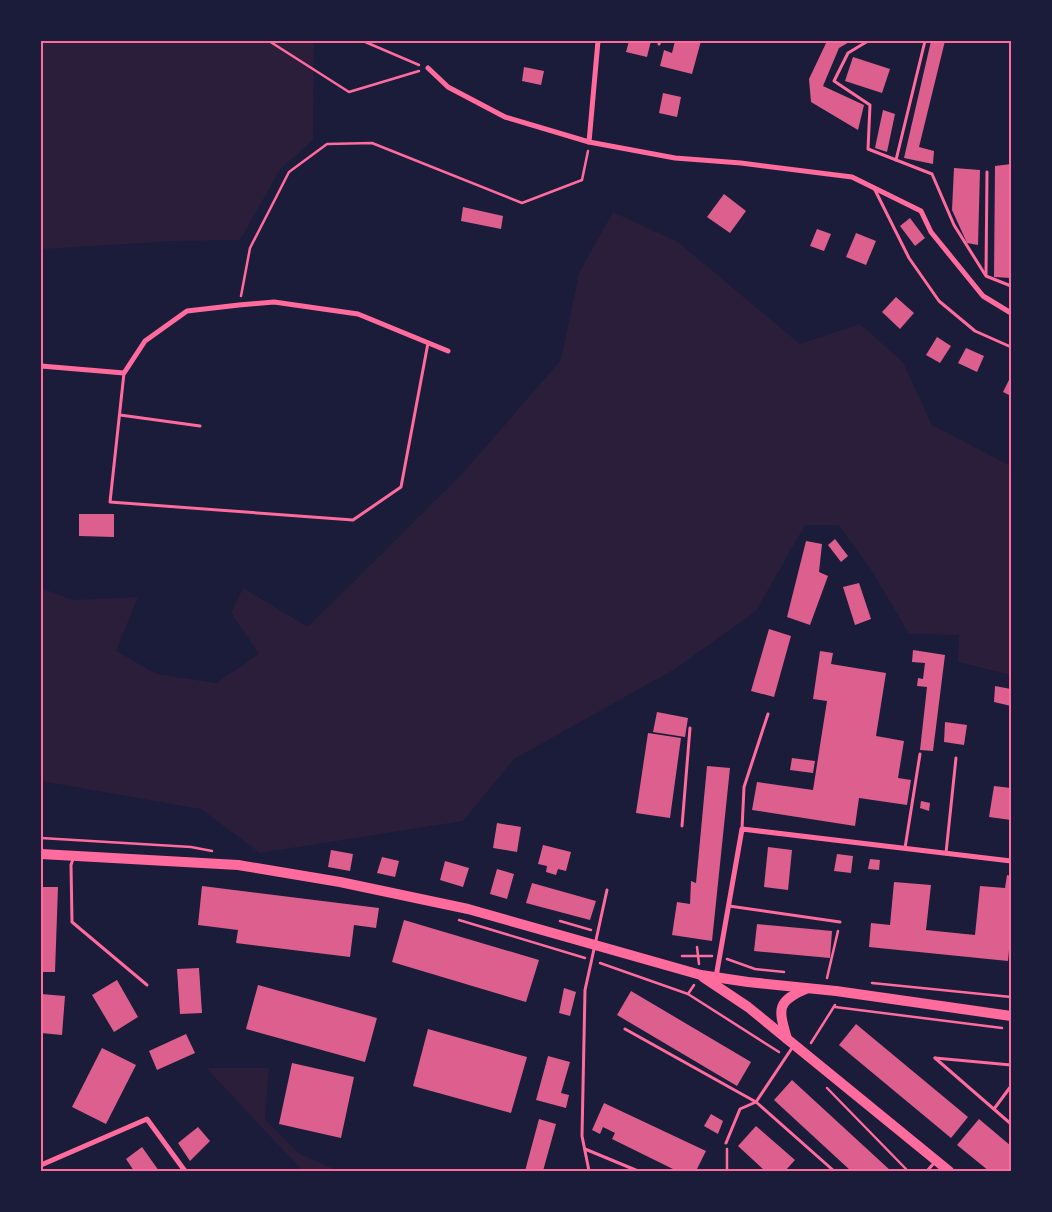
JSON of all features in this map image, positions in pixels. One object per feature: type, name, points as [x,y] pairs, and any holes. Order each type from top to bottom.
[{"type":"main road","points":[[41,854],[238,865],[340,882],[468,908],[716,977],[836,991],[1011,1016]]},
{"type":"main road","points":[[701,974],[805,1053],[949,1171]]},
{"type":"main road","points":[[790,1042],[780,1013],[784,1001],[808,988]]},
{"type":"street","points":[[589,142],[598,41]]},
{"type":"street","points":[[428,68],[448,87],[505,117],[589,142],[675,158],[741,163],[852,177],[921,211],[932,232],[983,296],[1011,313]]},
{"type":"street","points":[[41,366],[124,372],[145,341],[187,311],[274,302],[358,314],[448,351]]},
{"type":"street","points":[[716,977],[742,829],[1011,861]]},
{"type":"street","points":[[41,1165],[147,1120],[185,1171]]},
{"type":"lane","points":[[868,41],[848,53],[834,81],[870,105],[868,149],[932,174],[954,225],[986,276],[1011,286]]},
{"type":"lane","points":[[896,160],[925,41]]},
{"type":"lane","points":[[986,276],[987,172]]},
{"type":"lane","points":[[873,188],[908,258],[938,301],[975,331],[1011,347]]},
{"type":"lane","points":[[124,372],[110,502],[353,520],[401,487],[428,344]]},
{"type":"lane","points":[[120,415],[200,426]]},
{"type":"lane","points":[[742,829],[744,787],[768,714]]},
{"type":"lane","points":[[682,826],[690,728]]},
{"type":"lane","points":[[905,848],[920,754]]},
{"type":"lane","points":[[946,853],[956,758]]},
{"type":"lane","points":[[73,856],[71,865],[72,922],[147,985]]},
{"type":"lane","points":[[589,1171],[582,1136],[585,990],[606,890]]},
{"type":"lane","points":[[729,906],[840,922]]},
{"type":"lane","points":[[625,1028],[756,1102],[834,1171]]},
{"type":"lane","points":[[726,1143],[740,1109],[756,1102],[786,1057],[790,1042]]},
{"type":"lane","points":[[1011,1065],[934,1058],[1011,1124]]},
{"type":"lane","points":[[994,1109],[1011,1086]]},
{"type":"lane","points":[[584,1148],[638,1171]]},
{"type":"lane","points":[[927,1171],[936,1161]]},
{"type":"path","points":[[269,41],[349,92],[428,68]]},
{"type":"path","points":[[363,41],[428,68]]},
{"type":"path","points":[[239,305],[250,248],[289,172],[327,144],[372,143],[522,203],[582,180],[589,142]]},
{"type":"path","points":[[453,919],[591,960],[688,994],[786,1057]]},
{"type":"path","points":[[827,978],[840,922]]},
{"type":"path","points":[[805,1053],[835,1006],[836,991]]},
{"type":"path","points":[[835,1006],[1011,1029]]},
{"type":"path","points":[[825,1086],[906,1170]]},
{"type":"path","points":[[726,1143],[727,1171]]},
{"type":"shaded area","points":[[41,41],[314,41],[313,140],[281,168],[240,240],[175,241],[44,249],[41,247]]},
{"type":"shaded area","points":[[613,212],[678,242],[800,344],[860,324],[903,362],[932,425],[1011,466],[1011,675],[958,662],[959,635],[909,634],[872,571],[839,525],[805,525],[756,611],[675,669],[514,759],[463,821],[260,853],[201,809],[41,781],[41,588],[73,600],[138,597],[116,651],[157,674],[216,683],[259,654],[231,613],[243,588],[308,627],[462,474],[561,360],[579,273]]},
{"type":"shaded area","points":[[206,1068],[269,1068],[265,1120],[298,1153],[339,1171],[303,1171]]},
{"type":"building","points":[[629,41],[651,41],[647,57],[626,52]]},
{"type":"building","points":[[675,41],[701,41],[692,74],[660,66],[664,50],[672,53]]},
{"type":"building","points":[[827,41],[851,41],[839,48],[823,86],[864,105],[858,130],[811,102],[809,79]]},
{"type":"building","points":[[931,41],[945,41],[919,147],[934,151],[933,164],[904,158]]},
{"type":"building","points":[[853,57],[890,69],[882,93],[845,81]]},
{"type":"building","points":[[524,67],[544,71],[541,85],[522,81]]},
{"type":"building","points":[[663,93],[681,97],[677,117],[659,113]]},
{"type":"building","points":[[883,110],[895,114],[887,152],[875,148]]},
{"type":"building","points":[[1011,164],[1011,278],[994,277],[995,166]]},
{"type":"building","points":[[954,168],[980,170],[978,245],[967,243],[952,210]]},
{"type":"building","points":[[724,194],[746,211],[730,233],[707,217]]},
{"type":"building","points":[[463,207],[503,216],[501,229],[461,221]]},
{"type":"building","points":[[910,218],[925,238],[915,246],[900,226]]},
{"type":"building","points":[[817,229],[831,234],[824,251],[810,246]]},
{"type":"building","points":[[856,233],[876,241],[866,265],[846,257]]},
{"type":"building","points":[[896,297],[914,313],[900,329],[882,312]]},
{"type":"building","points":[[937,337],[951,346],[940,363],[926,355]]},
{"type":"building","points":[[966,348],[984,356],[977,372],[958,363]]},
{"type":"building","points":[[1011,376],[1011,396],[1003,392]]},
{"type":"building","points":[[79,514],[114,514],[114,537],[79,536]]},
{"type":"building","points":[[835,539],[848,556],[841,562],[828,545]]},
{"type":"building","points":[[806,541],[822,544],[819,572],[828,576],[810,625],[787,617]]},
{"type":"building","points":[[859,583],[871,619],[855,625],[843,587]]},
{"type":"building","points":[[769,629],[791,636],[774,697],[751,691]]},
{"type":"building","points":[[913,650],[945,655],[933,751],[920,750],[927,687],[917,686],[918,678],[923,679],[925,663],[912,662]]},
{"type":"building","points":[[820,651],[833,653],[831,664],[886,673],[876,736],[904,741],[898,778],[911,780],[907,805],[859,798],[855,826],[752,810],[757,782],[813,790],[827,701],[813,699]]},
{"type":"building","points":[[995,686],[1011,689],[1011,706],[994,702]]},
{"type":"building","points":[[657,712],[688,718],[685,737],[653,732]]},
{"type":"building","points":[[945,722],[967,725],[964,745],[944,742]]},
{"type":"building","points":[[648,733],[681,738],[670,818],[636,813]]},
{"type":"building","points":[[792,758],[815,761],[813,773],[790,770]]},
{"type":"building","points":[[707,766],[730,768],[712,941],[672,935],[677,902],[690,904],[691,881],[696,883]]},
{"type":"building","points":[[994,786],[1011,788],[1011,820],[989,817]]},
{"type":"building","points":[[921,801],[930,803],[929,811],[920,808]]},
{"type":"building","points":[[497,823],[521,827],[517,852],[493,848]]},
{"type":"building","points":[[543,845],[571,852],[566,871],[558,869],[556,875],[546,872],[547,866],[538,864]]},
{"type":"building","points":[[768,847],[792,850],[788,890],[764,887]]},
{"type":"building","points":[[331,850],[353,854],[350,871],[328,867]]},
{"type":"building","points":[[837,854],[853,856],[851,873],[834,871]]},
{"type":"building","points":[[382,857],[399,861],[395,877],[377,873]]},
{"type":"building","points":[[870,859],[880,860],[879,870],[868,869]]},
{"type":"building","points":[[445,861],[469,868],[463,887],[440,880]]},
{"type":"building","points":[[497,869],[514,874],[507,899],[490,894]]},
{"type":"building","points":[[1007,875],[1011,876],[1011,928],[1008,961],[869,947],[871,923],[890,925],[894,882],[931,885],[926,930],[975,935],[980,886],[1005,888]]},
{"type":"building","points":[[532,883],[596,901],[590,920],[526,903]]},
{"type":"building","points":[[202,886],[379,908],[376,928],[354,925],[350,957],[236,943],[238,930],[198,925]]},
{"type":"building","points":[[41,887],[58,887],[55,972],[41,972]]},
{"type":"building","points":[[404,920],[539,960],[526,1002],[392,962]]},
{"type":"building","points":[[757,924],[832,931],[830,958],[754,951]]},
{"type":"building","points":[[199,968],[202,1013],[180,1014],[177,969]]},
{"type":"building","points":[[117,980],[138,1017],[114,1032],[92,995]]},
{"type":"building","points":[[258,985],[377,1018],[365,1062],[246,1029]]},
{"type":"building","points":[[564,988],[576,992],[570,1016],[559,1013]]},
{"type":"building","points":[[631,991],[751,1062],[737,1086],[617,1015]]},
{"type":"building","points":[[41,994],[65,996],[62,1035],[41,1033]]},
{"type":"building","points":[[856,1024],[968,1117],[951,1138],[839,1045]]},
{"type":"building","points":[[428,1029],[527,1057],[511,1113],[413,1086]]},
{"type":"building","points":[[186,1034],[195,1053],[157,1070],[149,1051]]},
{"type":"building","points":[[102,1048],[136,1065],[106,1124],[72,1107]]},
{"type":"building","points":[[548,1056],[570,1062],[561,1093],[569,1095],[566,1108],[536,1100]]},
{"type":"building","points":[[292,1063],[354,1077],[341,1138],[279,1124]]},
{"type":"building","points":[[792,1080],[891,1171],[851,1171],[774,1100]]},
{"type":"building","points":[[604,1103],[706,1151],[696,1171],[677,1171],[612,1139],[615,1133],[603,1127],[600,1134],[592,1130]]},
{"type":"building","points":[[711,1114],[723,1121],[718,1134],[704,1126]]},
{"type":"building","points":[[539,1119],[556,1124],[543,1171],[525,1171]]},
{"type":"building","points":[[979,1119],[1011,1146],[1011,1171],[989,1171],[957,1145]]},
{"type":"building","points":[[756,1126],[795,1160],[785,1171],[765,1171],[738,1146]]},
{"type":"building","points":[[198,1127],[210,1141],[190,1161],[178,1143]]},
{"type":"building","points":[[142,1147],[159,1171],[134,1171],[126,1159]]}]
